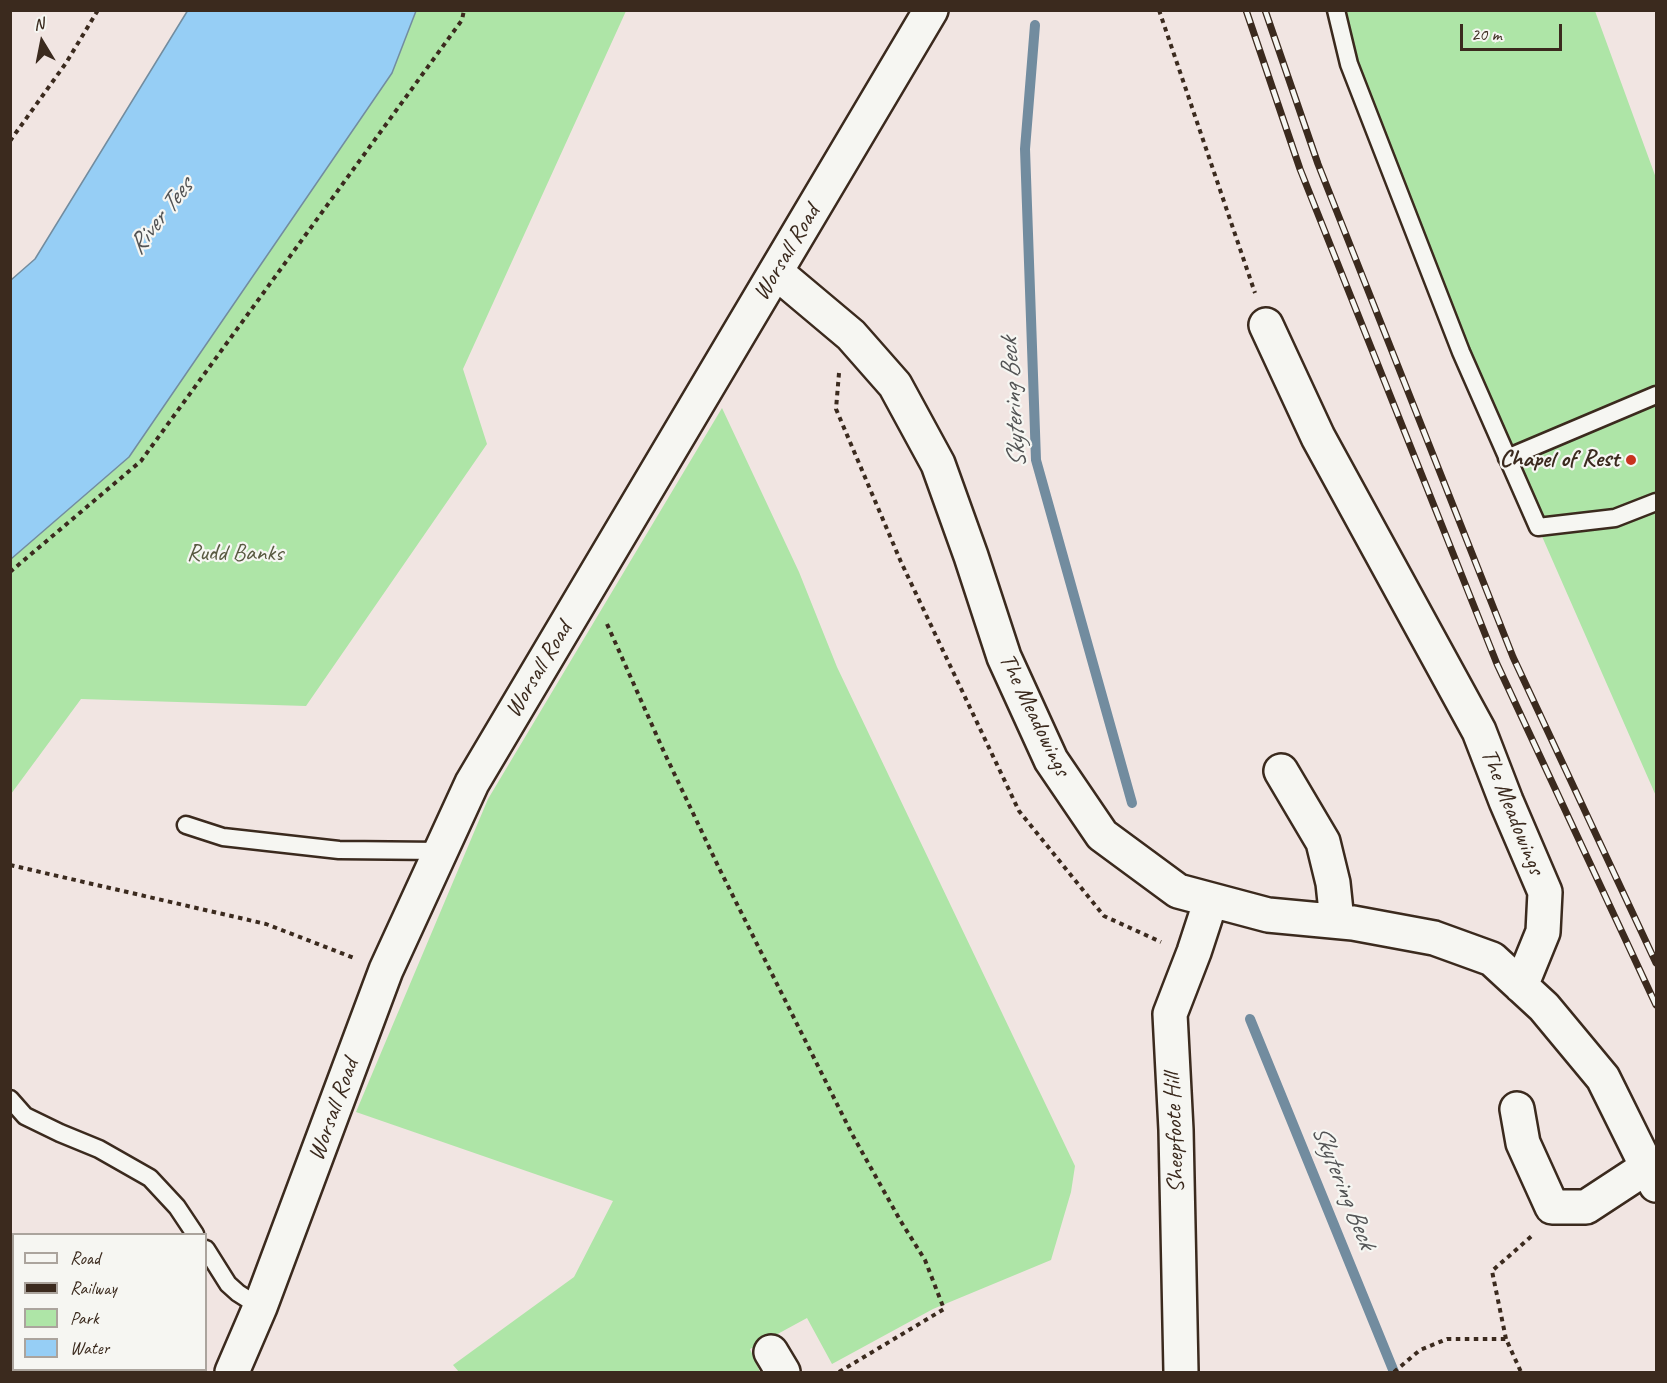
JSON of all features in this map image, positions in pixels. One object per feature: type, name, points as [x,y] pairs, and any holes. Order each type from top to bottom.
[{"type":"street","name":"Worsall Road","points":[[232,1372],[260,1307],[386,970],[472,783],[931,10]]},
{"type":"street","name":"The Meadowings","points":[[776,272],[847,332],[895,385],[938,464],[1004,657],[1051,760],[1102,835],[1178,891],[1268,915],[1337,921],[1434,938],[1492,959],[1544,1007],[1603,1078],[1652,1176],[1586,1207],[1565,1207]]},
{"type":"street","name":"The Meadowings","points":[[1266,325],[1318,437],[1479,731],[1545,892],[1543,932],[1521,986]]},
{"type":"street","points":[[1281,771],[1323,842],[1333,883],[1337,921]]},
{"type":"street","name":"Sheepfoote Hill","points":[[1181,1372],[1176,1130],[1170,1014],[1211,900]]},
{"type":"street","points":[[1517,1110],[1523,1143],[1551,1207],[1565,1207]]},
{"type":"lane","points":[[1336,10],[1349,64],[1461,352],[1538,527],[1615,518],[1656,502]]},
{"type":"lane","points":[[1508,458],[1656,395]]},
{"type":"lane","points":[[186,825],[223,837],[339,850],[440,851]]},
{"type":"lane","points":[[10,1099],[25,1116],[99,1149],[150,1178],[177,1207],[194,1233]]},
{"type":"lane","points":[[207,1251],[228,1284],[260,1307]]},
{"type":"path","points":[[10,141],[66,63],[98,10]]},
{"type":"path","points":[[10,572],[141,461],[462,20],[464,10]]},
{"type":"path","points":[[1159,10],[1266,325]]},
{"type":"path","points":[[847,332],[840,365],[836,409],[901,562],[1019,811],[1104,916],[1192,956]]},
{"type":"path","points":[[590,585],[664,752],[719,868],[852,1134],[925,1260],[944,1309],[838,1372]]},
{"type":"path","points":[[10,865],[266,924],[386,970]]},
{"type":"path","points":[[1521,1372],[1506,1339],[1492,1271],[1565,1207]]},
{"type":"path","points":[[1394,1372],[1420,1350],[1447,1339],[1506,1339]]},
{"type":"green space","name":"Rudd Banks","points":[[416,11],[626,11],[463,369],[487,444],[306,706],[81,699],[11,794],[11,559],[129,457],[392,73]]},
{"type":"green space","points":[[1336,11],[1595,11],[1656,178],[1656,796],[1461,352]]},
{"type":"green space","points":[[722,408],[799,572],[837,667],[1075,1166],[1071,1192],[1051,1260],[933,1309],[832,1364],[807,1318],[750,1349],[760,1372],[459,1372],[453,1365],[574,1277],[613,1201],[356,1112],[488,799]]},
{"type":"water","name":"River Tees","points":[[188,10],[416,11],[392,73],[129,457],[11,559],[11,280],[35,259]]},
{"type":"waterway","name":"Skytering Beck","points":[[1035,25],[1025,149],[1036,460],[1132,803]]},
{"type":"waterway","name":"Skytering Beck","points":[[1250,1019],[1394,1372]]},
{"type":"railway","points":[[1246,10],[1300,169],[1497,664],[1656,1005]]},
{"type":"railway","points":[[1265,10],[1318,164],[1513,657],[1656,963]]},
{"type":"place","name":"Chapel of Rest","points":[[1631,460]]}]
